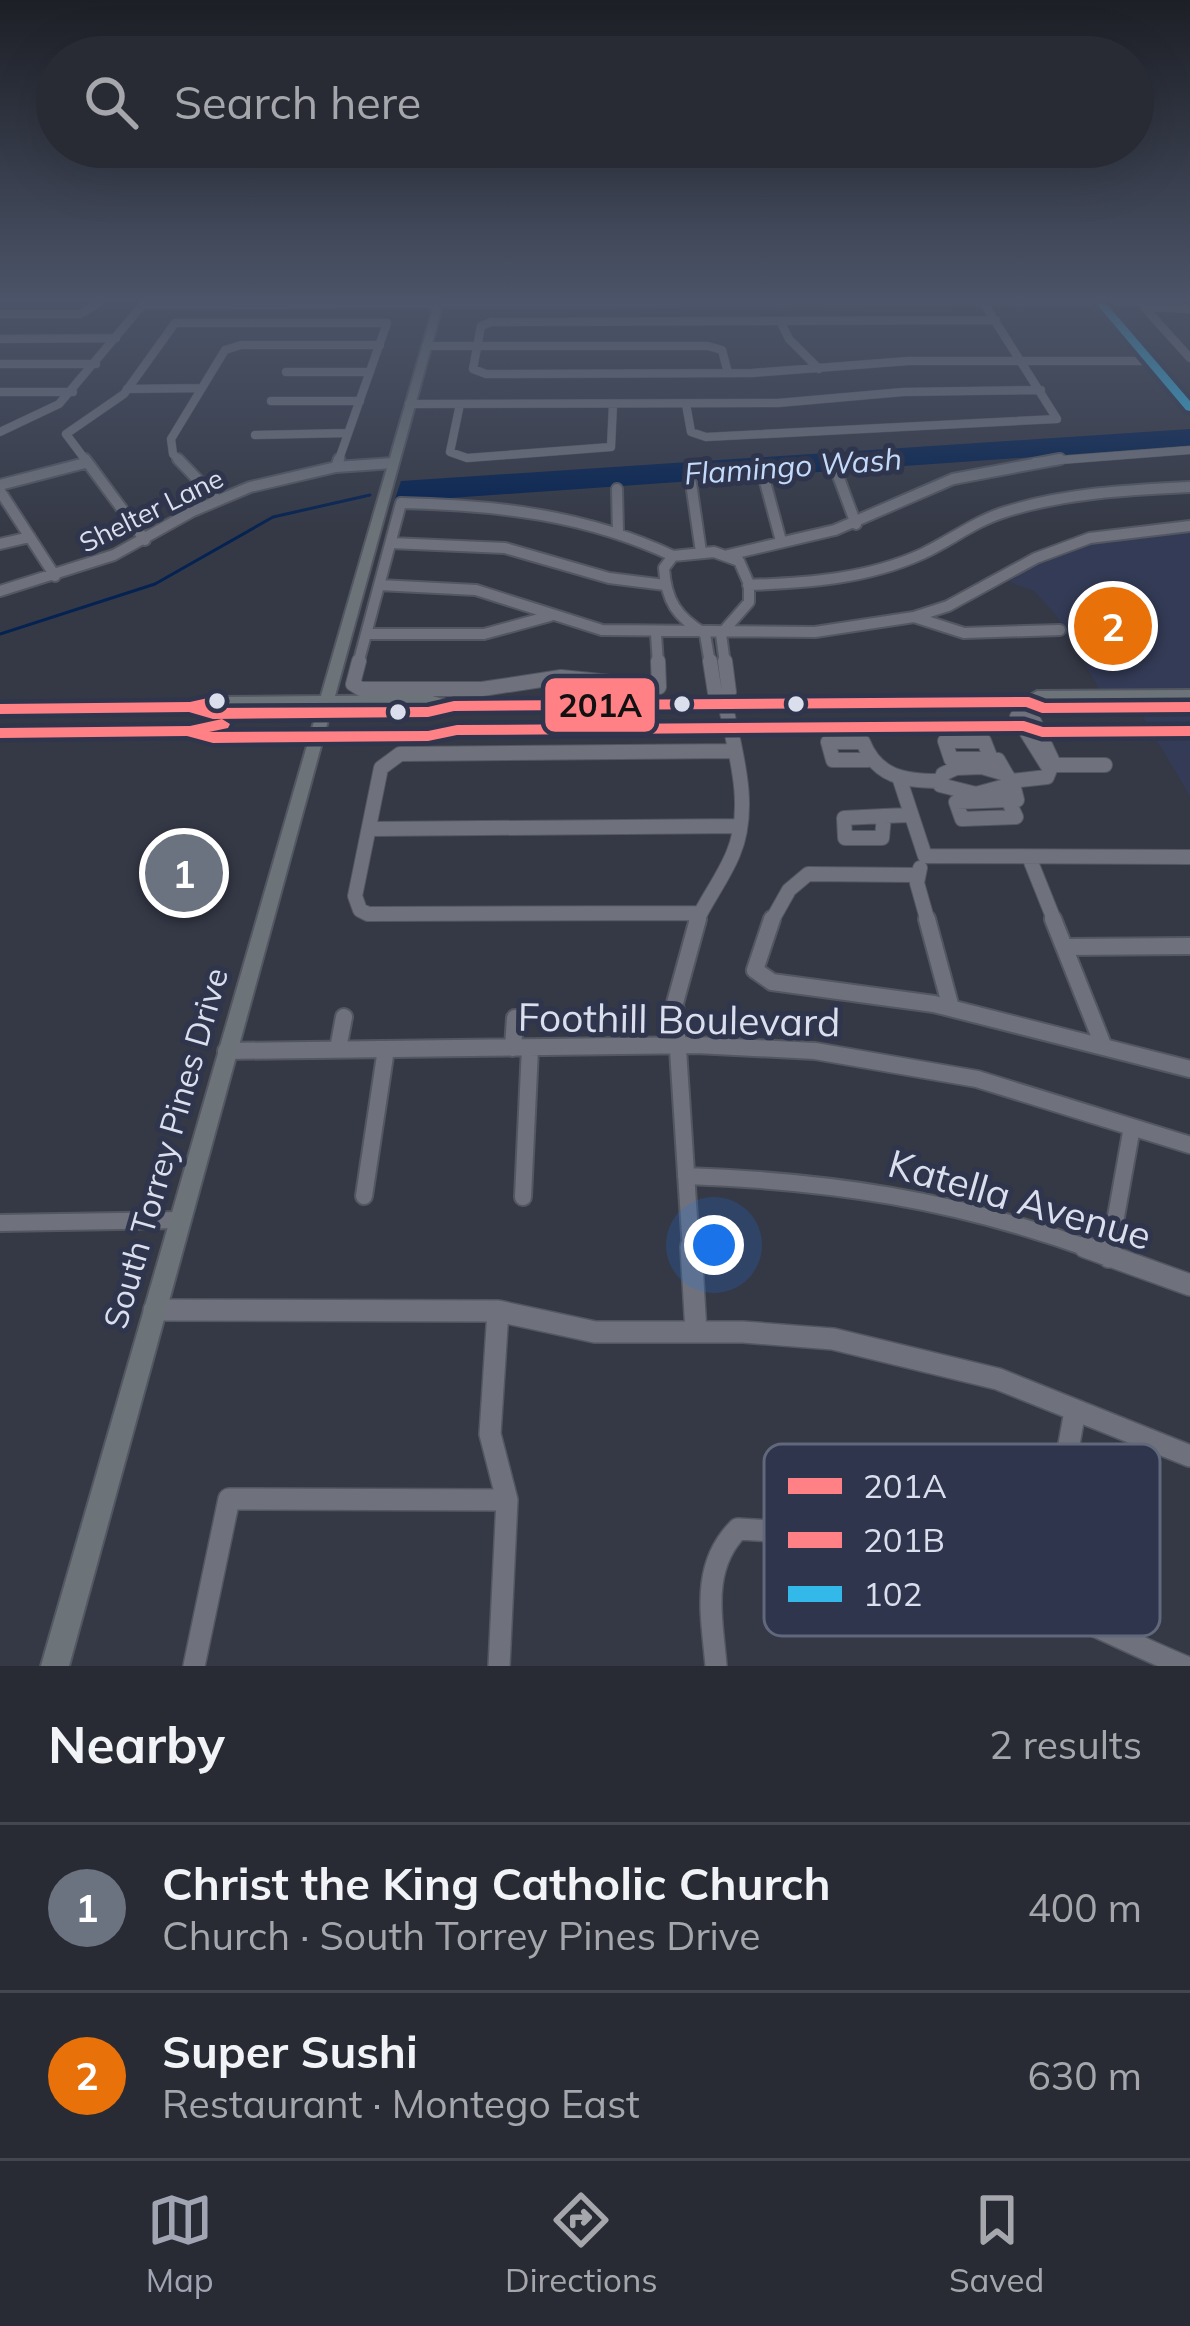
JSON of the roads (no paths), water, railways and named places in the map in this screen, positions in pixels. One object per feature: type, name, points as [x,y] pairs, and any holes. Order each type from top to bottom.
[{"type":"main road","name":"South Torrey Pines Drive","points":[[55,1666],[416,380]]},
{"type":"main road","points":[[1166,380],[1190,408]]},
{"type":"main road","points":[[1088,708],[1109,701],[1160,700],[1167,694]]},
{"type":"main road","points":[[1023,704],[1037,695],[1190,694]]},
{"type":"main road","points":[[0,709],[190,707],[213,714],[322,706],[428,712],[454,706],[724,703],[1190,707]]},
{"type":"street","points":[[0,432],[50,410],[83,380]]},
{"type":"street","points":[[133,380],[101,414],[66,434],[145,540]]},
{"type":"street","points":[[206,380],[172,434],[170,446],[179,462],[217,500]]},
{"type":"street","points":[[336,467],[367,380]]},
{"type":"street","points":[[778,380],[790,403]]},
{"type":"street","points":[[686,404],[695,434],[793,436],[949,422],[1057,419],[1034,380]]},
{"type":"street","points":[[127,388],[200,388]]},
{"type":"street","points":[[409,404],[790,403],[903,392],[1041,390]]},
{"type":"street","points":[[0,392],[73,392]]},
{"type":"street","points":[[271,401],[360,401]]},
{"type":"street","points":[[460,404],[450,452],[454,457],[610,447],[614,404]]},
{"type":"street","points":[[533,418],[537,404]]},
{"type":"street","points":[[255,435],[348,433]]},
{"type":"street","points":[[656,634],[659,687],[561,677],[482,689],[362,689],[353,684],[401,503],[530,510],[618,532],[673,556],[728,555],[856,524],[915,492],[1006,466],[1190,450]]},
{"type":"street","points":[[56,576],[2,495],[85,463]]},
{"type":"street","name":"Shelter Lane","points":[[0,591],[56,576],[145,540],[217,500],[266,482],[336,467],[393,463]]},
{"type":"street","points":[[837,472],[856,524]]},
{"type":"street","points":[[764,478],[781,541]]},
{"type":"street","points":[[691,483],[701,552]]},
{"type":"street","points":[[748,585],[831,580],[897,564],[977,523],[1035,504],[1115,491],[1190,487]]},
{"type":"street","points":[[617,489],[618,532]]},
{"type":"street","points":[[380,586],[476,590],[602,630],[815,632],[914,616],[975,594],[1063,547],[1128,531],[1190,526]]},
{"type":"street","points":[[0,544],[30,537]]},
{"type":"street","points":[[391,543],[486,545],[557,561],[621,585],[665,585]]},
{"type":"street","points":[[713,634],[746,615],[751,601],[744,568],[728,555]]},
{"type":"street","points":[[673,556],[664,568],[674,616],[713,634]]},
{"type":"street","points":[[367,634],[489,634],[531,626],[550,616]]},
{"type":"street","points":[[914,616],[933,628],[953,632],[1060,630]]},
{"type":"street","points":[[696,1332],[674,1003],[700,913],[727,871],[740,826],[734,751],[724,703],[715,693],[713,634]]},
{"type":"street","points":[[1023,704],[1017,716],[1039,762],[1048,768],[1105,765]]},
{"type":"street","points":[[700,913],[368,914],[360,910],[355,896],[381,768],[400,754],[734,751]]},
{"type":"street","points":[[991,758],[998,760],[1010,780],[1017,800],[1008,800]]},
{"type":"street","points":[[868,760],[900,780],[939,781],[958,793],[989,793],[1010,780]]},
{"type":"street","points":[[939,781],[956,768],[1010,780],[1048,777],[1048,768]]},
{"type":"street","points":[[900,780],[918,849],[929,857],[1185,857],[1190,875]]},
{"type":"street","points":[[884,816],[909,815]]},
{"type":"street","points":[[369,829],[740,826]]},
{"type":"street","points":[[929,857],[917,875],[951,1007]]},
{"type":"street","points":[[1029,857],[1103,1045]]},
{"type":"street","points":[[917,875],[808,874],[795,881],[758,952],[755,970],[772,982],[951,1007],[1190,1070]]},
{"type":"street","points":[[1065,946],[1190,946]]},
{"type":"street","points":[[338,1049],[344,1017]]},
{"type":"street","points":[[514,1018],[522,1048],[523,1197]]},
{"type":"street","name":"Foothill Boulevard","points":[[226,1051],[786,1048],[908,1064],[1011,1088],[1190,1144]]},
{"type":"street","points":[[364,1196],[386,1049]]},
{"type":"street","points":[[1109,1257],[1132,1127]]},
{"type":"street","name":"Katella Avenue","points":[[686,1176],[792,1179],[954,1206],[1069,1240],[1190,1285]]},
{"type":"street","points":[[0,1222],[179,1220]]},
{"type":"street","points":[[154,1310],[498,1311],[595,1332],[790,1334],[875,1346],[998,1379],[1159,1444]]},
{"type":"street","points":[[498,1311],[490,1434],[507,1500],[499,1666]]},
{"type":"street","points":[[1069,1444],[1075,1411]]},
{"type":"street","points":[[1160,1444],[1190,1456]]},
{"type":"street","points":[[194,1666],[229,1499],[507,1500]]},
{"type":"street","points":[[716,1666],[710,1571],[724,1540],[738,1529],[764,1530]]},
{"type":"street","points":[[1114,1636],[1184,1666]]},
{"type":"water","name":"Flamingo Wash","points":[[1190,429],[1190,446],[394,502],[401,481]]},
{"type":"waterway","name":"Flamingo Wash","points":[[0,634],[155,584],[273,517],[370,495]]},
{"type":"place","name":"Super Sushi","points":[[1113,626]]},
{"type":"place","name":"Christ the King Catholic Church","points":[[184,873]]}]
